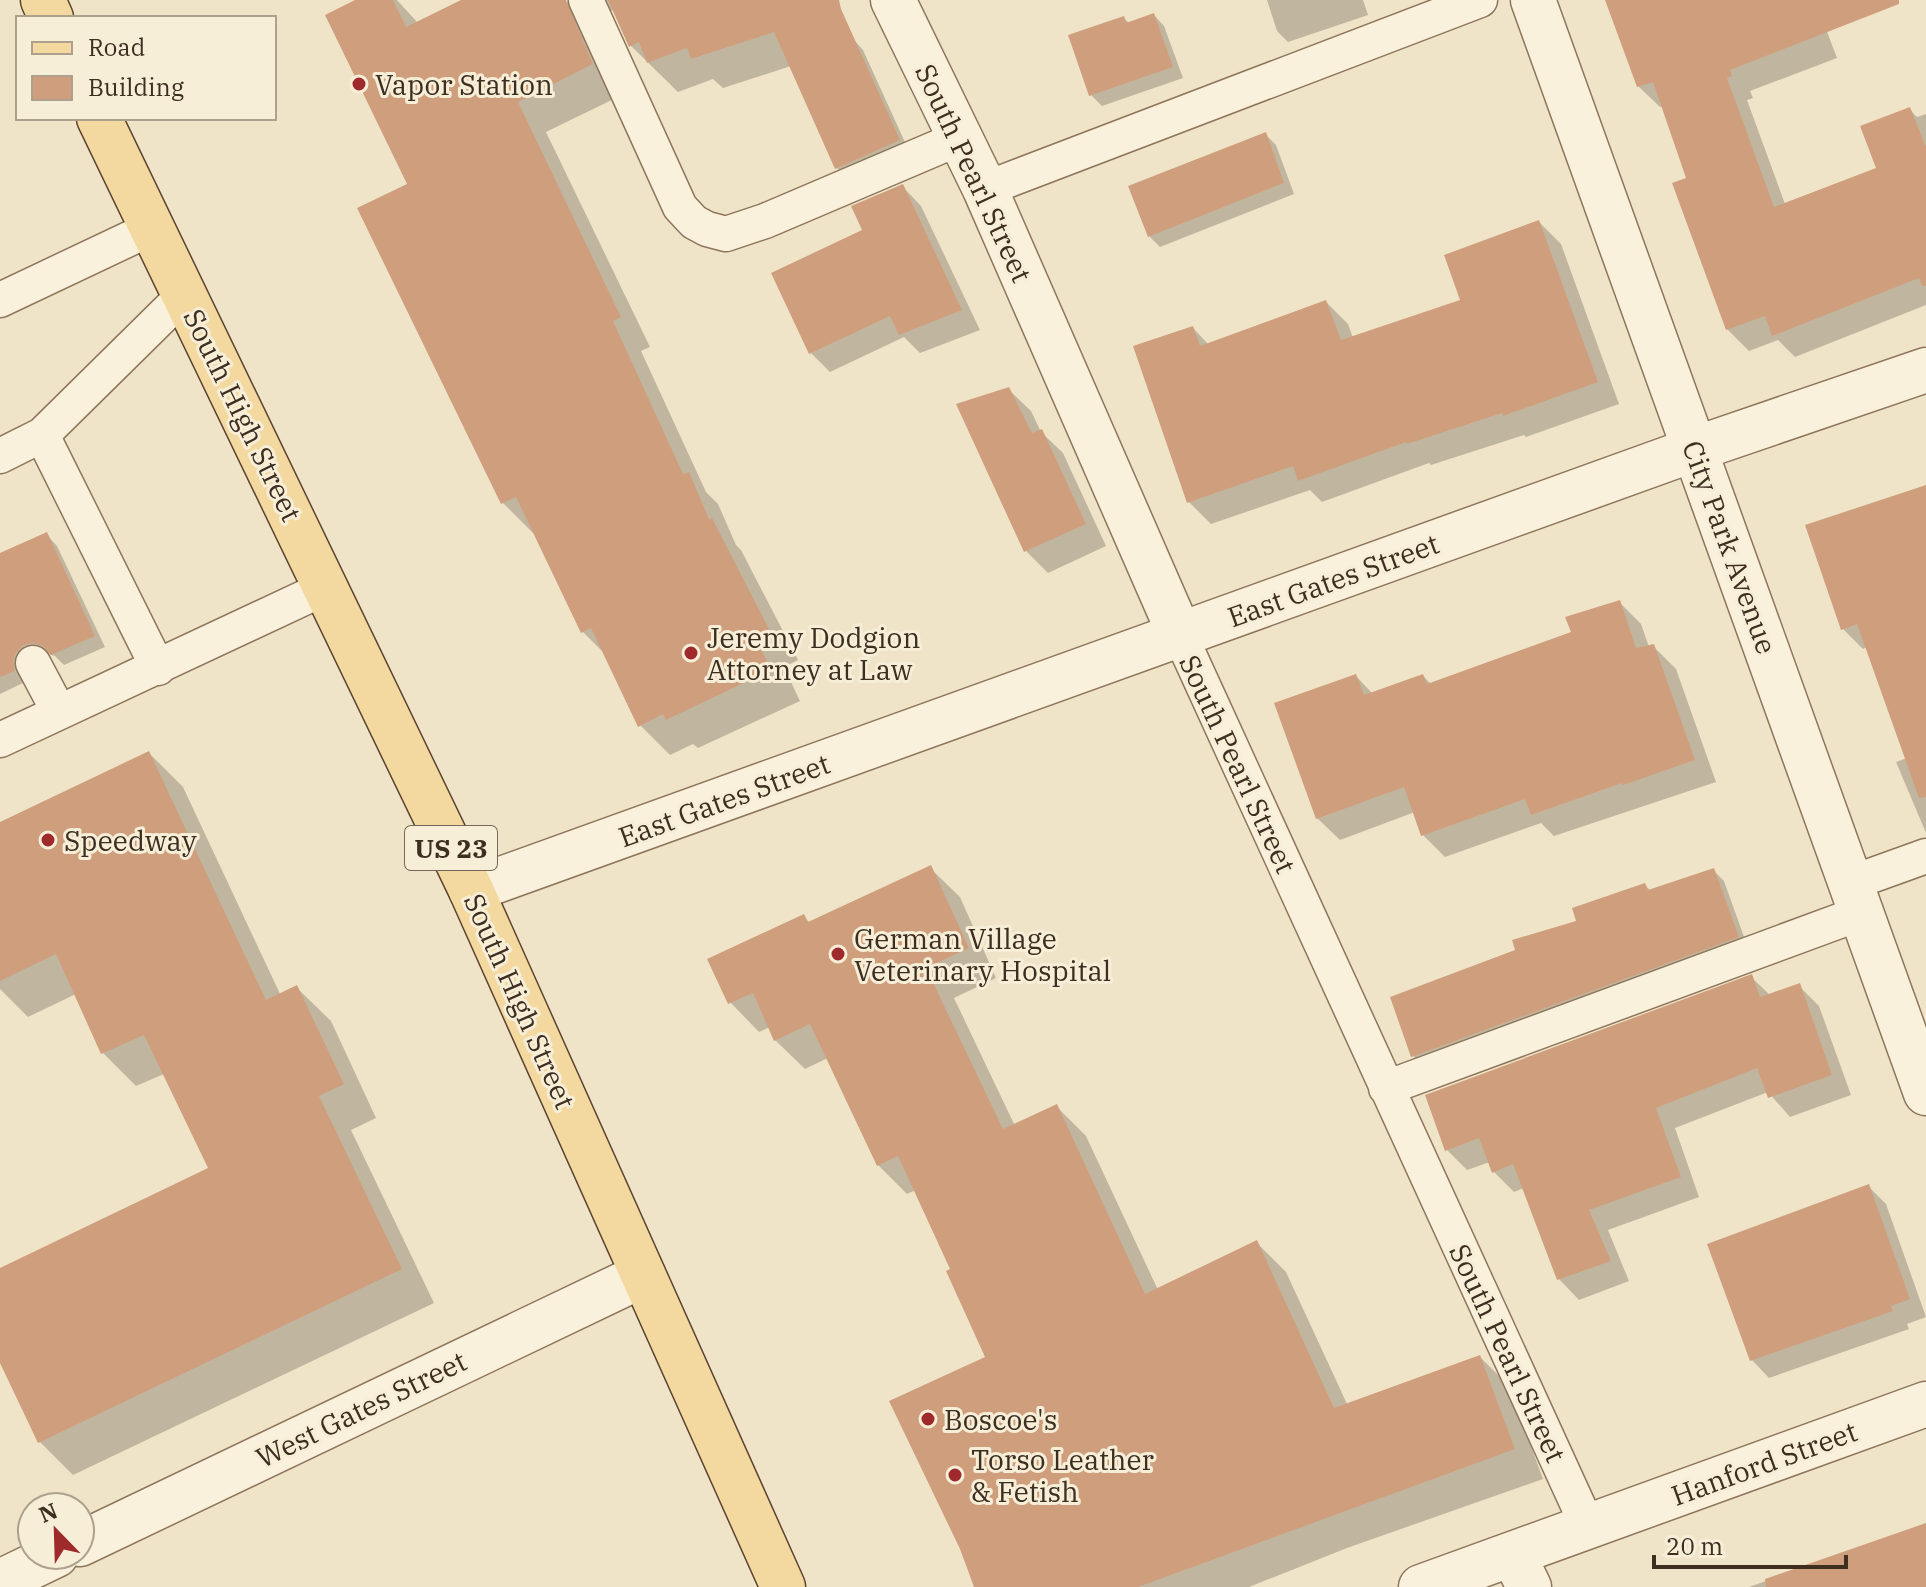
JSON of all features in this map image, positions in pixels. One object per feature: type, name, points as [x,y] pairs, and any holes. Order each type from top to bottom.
[{"type":"main road","name":"South High Street","points":[[100,120],[471,890],[783,1587]]},
{"type":"street","name":"South Pearl Street","points":[[893,0],[985,189],[1180,635]]},
{"type":"street","name":"City Park Avenue","points":[[1533,0],[1926,1093]]},
{"type":"street","name":"East Gates Street","points":[[471,890],[1695,449],[1926,370]]},
{"type":"street","name":"West Gates Street","points":[[96,1536],[643,1275]]},
{"type":"street","name":"Hanford Street","points":[[1421,1587],[1521,1570],[1588,1527],[1926,1404]]},
{"type":"lane","points":[[586,0],[680,207],[694,222],[707,229],[726,234],[765,221],[960,138]]},
{"type":"lane","points":[[985,189],[1480,0]]},
{"type":"lane","points":[[0,300],[152,228]]},
{"type":"lane","points":[[0,456],[42,435],[185,294]]},
{"type":"lane","points":[[42,435],[158,668]]},
{"type":"lane","points":[[0,740],[325,588]]},
{"type":"lane","name":"South Pearl Street","points":[[1180,635],[1588,1527]]},
{"type":"lane","points":[[33,663],[59,712]]},
{"type":"lane","points":[[1386,1088],[1856,898],[1926,856]]},
{"type":"building","points":[[355,0],[393,0],[406,27],[461,0],[566,0],[593,64],[518,102],[621,317],[613,321],[683,474],[689,472],[709,519],[712,518],[769,629],[755,636],[771,670],[666,720],[663,714],[638,727],[591,628],[581,633],[516,497],[501,504],[357,208],[407,184],[325,15]]},
{"type":"building","points":[[608,0],[839,0],[900,140],[835,169],[774,32],[691,59],[687,48],[647,63],[639,42],[629,47]]},
{"type":"building","points":[[1605,0],[1899,0],[1899,4],[1730,70],[1732,76],[1727,78],[1774,207],[1876,168],[1860,126],[1910,107],[1926,147],[1926,286],[1922,286],[1919,278],[1772,336],[1765,316],[1726,330],[1672,183],[1686,178],[1653,82],[1637,87]]},
{"type":"building","points":[[1154,13],[1173,67],[1089,96],[1068,35],[1124,16],[1126,23]]},
{"type":"building","points":[[1266,132],[1284,183],[1148,237],[1128,186]]},
{"type":"building","points":[[903,184],[962,310],[899,335],[890,316],[809,354],[771,273],[862,230],[851,206]]},
{"type":"building","points":[[1539,220],[1598,382],[1503,416],[1502,413],[1406,442],[1298,481],[1293,466],[1187,503],[1133,346],[1193,326],[1200,346],[1326,300],[1341,340],[1460,300],[1444,255]]},
{"type":"building","points":[[1009,387],[1032,433],[1042,429],[1086,524],[1024,552],[956,404]]},
{"type":"building","points":[[1926,485],[1926,797],[1919,798],[1857,624],[1841,630],[1805,525]]},
{"type":"building","points":[[47,532],[95,636],[51,655],[43,646],[33,643],[24,645],[16,653],[13,662],[15,671],[0,677],[0,553]]},
{"type":"building","points":[[1620,600],[1636,648],[1654,644],[1695,760],[1531,815],[1525,799],[1421,836],[1404,787],[1316,819],[1274,703],[1356,674],[1364,695],[1423,674],[1427,684],[1571,632],[1565,617]]},
{"type":"building","points":[[149,751],[266,1000],[297,985],[344,1084],[319,1096],[402,1269],[38,1443],[0,1363],[0,1268],[208,1168],[144,1035],[101,1054],[56,954],[0,981],[0,822]]},
{"type":"building","points":[[931,865],[969,948],[926,968],[1003,1129],[1057,1104],[1145,1294],[1257,1240],[1334,1408],[1480,1355],[1515,1449],[1138,1587],[974,1587],[960,1549],[889,1401],[985,1357],[946,1271],[950,1269],[898,1156],[877,1166],[810,1024],[774,1041],[753,993],[728,1004],[707,959],[804,914],[808,922]]},
{"type":"building","points":[[1714,868],[1739,937],[1411,1057],[1390,997],[1515,950],[1512,940],[1576,921],[1572,908],[1645,883],[1648,890]]},
{"type":"building","points":[[1752,974],[1760,997],[1800,983],[1832,1075],[1768,1098],[1757,1068],[1656,1108],[1681,1177],[1589,1210],[1611,1261],[1557,1280],[1513,1164],[1492,1173],[1479,1138],[1445,1151],[1425,1095]]},
{"type":"building","points":[[1869,1184],[1910,1299],[1891,1306],[1893,1311],[1750,1361],[1707,1244]]},
{"type":"building","points":[[1926,1523],[1926,1587],[1766,1587],[1765,1579]]},
{"type":"place","name":"Vapor Station","points":[[359,84]]},
{"type":"place","name":"Jeremy Dodgion Attorney at Law","points":[[691,653]]},
{"type":"place","name":"Speedway","points":[[48,840]]},
{"type":"place","name":"German Village Veterinary Hospital","points":[[838,954]]},
{"type":"place","name":"Boscoe's","points":[[928,1419]]},
{"type":"place","name":"Torso Leather & Fetish","points":[[955,1475]]}]
